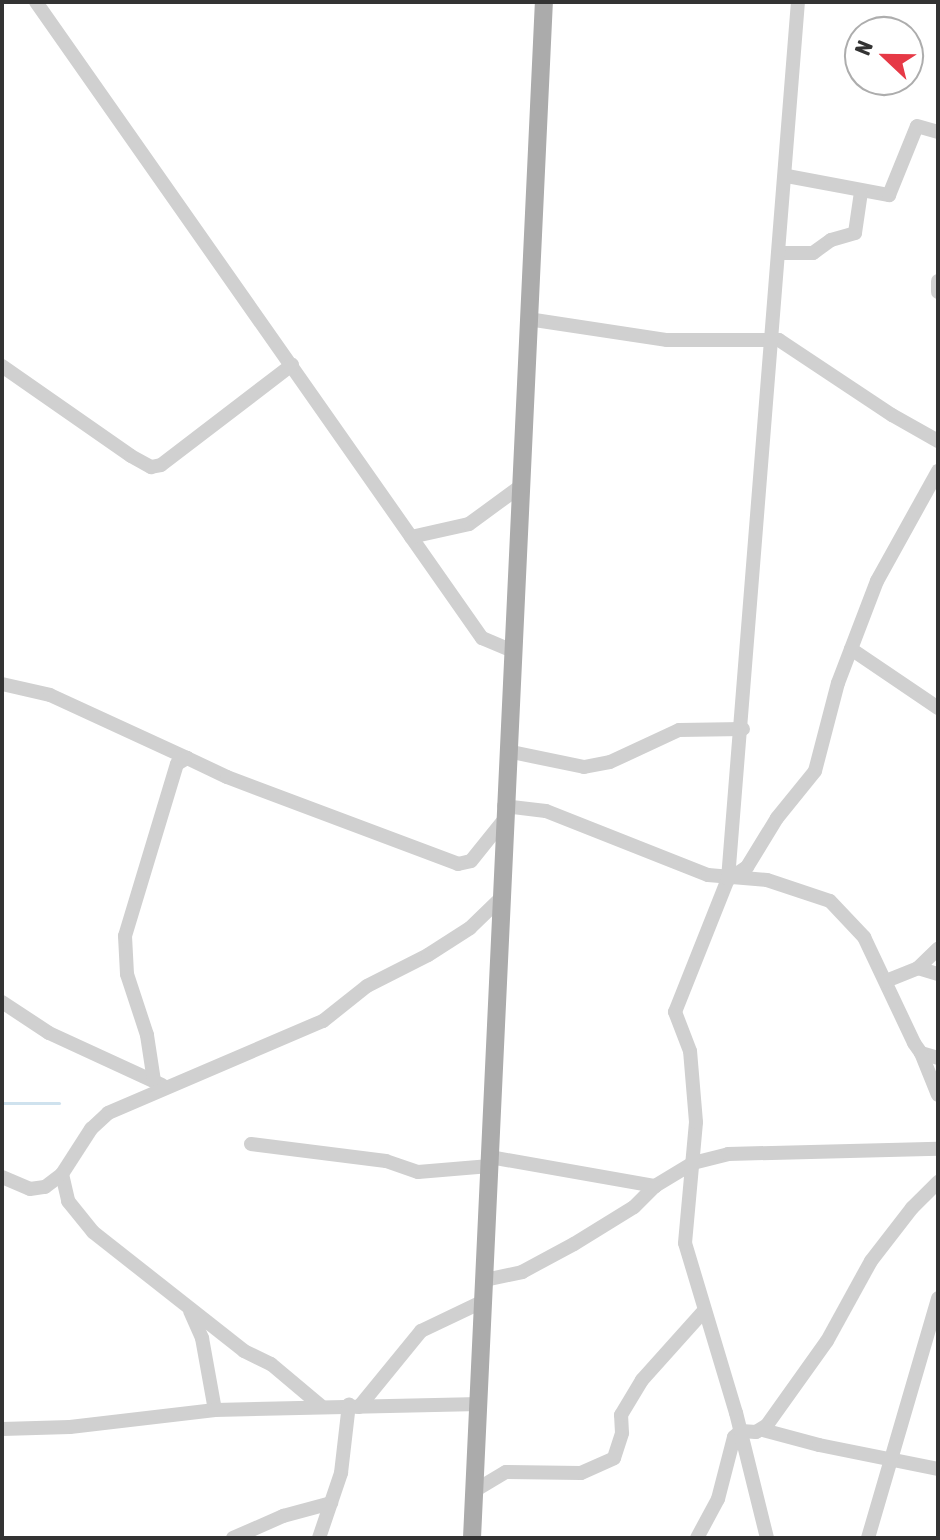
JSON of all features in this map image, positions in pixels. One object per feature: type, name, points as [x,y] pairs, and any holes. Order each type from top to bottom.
[{"type":"main road","points":[[472,1538],[544,2]]},
{"type":"street","points":[[36,2],[482,638],[512,651]]},
{"type":"street","points":[[767,1538],[743,1452],[741,1431],[685,1243],[696,1122],[690,1051],[675,1012],[728,879],[743,729],[798,2]]},
{"type":"street","points":[[787,176],[889,195],[917,126],[938,132]]},
{"type":"street","points":[[780,253],[813,253],[831,240],[855,233],[861,192]]},
{"type":"street","points":[[938,281],[938,292]]},
{"type":"street","points":[[528,319],[667,340],[779,340],[798,349],[892,415],[938,441]]},
{"type":"street","points":[[2,366],[151,467],[161,465],[292,365]]},
{"type":"street","points":[[728,879],[747,867],[777,818],[815,771],[851,649],[877,581],[938,471]]},
{"type":"street","points":[[411,537],[469,524],[521,486]]},
{"type":"street","points":[[851,649],[938,708]]},
{"type":"street","points":[[2,684],[50,695],[252,787],[458,864],[471,861],[504,813],[546,811],[682,865],[728,879],[767,880],[830,901],[864,937],[921,1053],[938,1095]]},
{"type":"street","points":[[507,751],[568,765],[599,766],[679,730],[743,729]]},
{"type":"street","points":[[160,1084],[127,974],[125,936],[173,771],[187,758]]},
{"type":"street","points":[[2,1177],[39,1189],[62,1174],[101,1119],[160,1084],[298,1034],[323,1021],[367,986],[428,955],[470,928],[500,899]]},
{"type":"street","points":[[886,981],[918,968],[938,949]]},
{"type":"street","points":[[918,968],[938,974]]},
{"type":"street","points":[[2,1002],[49,1033],[160,1084]]},
{"type":"street","points":[[921,1053],[938,1058]]},
{"type":"street","points":[[251,1144],[386,1161],[418,1172],[490,1162],[655,1186]]},
{"type":"street","points":[[485,1280],[522,1272],[574,1244],[634,1207],[655,1186],[693,1163],[728,1154],[938,1149]]},
{"type":"street","points":[[62,1174],[68,1201],[93,1232],[244,1351],[271,1364],[321,1406]]},
{"type":"street","points":[[763,1430],[827,1341],[871,1261],[912,1208],[938,1182]]},
{"type":"street","points":[[868,1538],[938,1298]]},
{"type":"street","points":[[319,1538],[344,1457],[354,1406],[421,1331],[484,1301]]},
{"type":"street","points":[[187,1304],[202,1338],[215,1410]]},
{"type":"street","points":[[474,1491],[506,1472],[581,1473],[614,1458],[622,1433],[621,1415],[642,1380],[704,1311]]},
{"type":"street","points":[[2,1429],[70,1427],[215,1410],[480,1404]]},
{"type":"street","points":[[697,1538],[718,1499],[730,1445],[741,1431],[763,1430],[938,1469]]},
{"type":"street","points":[[233,1538],[283,1516],[331,1503]]},
{"type":"waterway","points":[[2,1103],[59,1103]]}]
